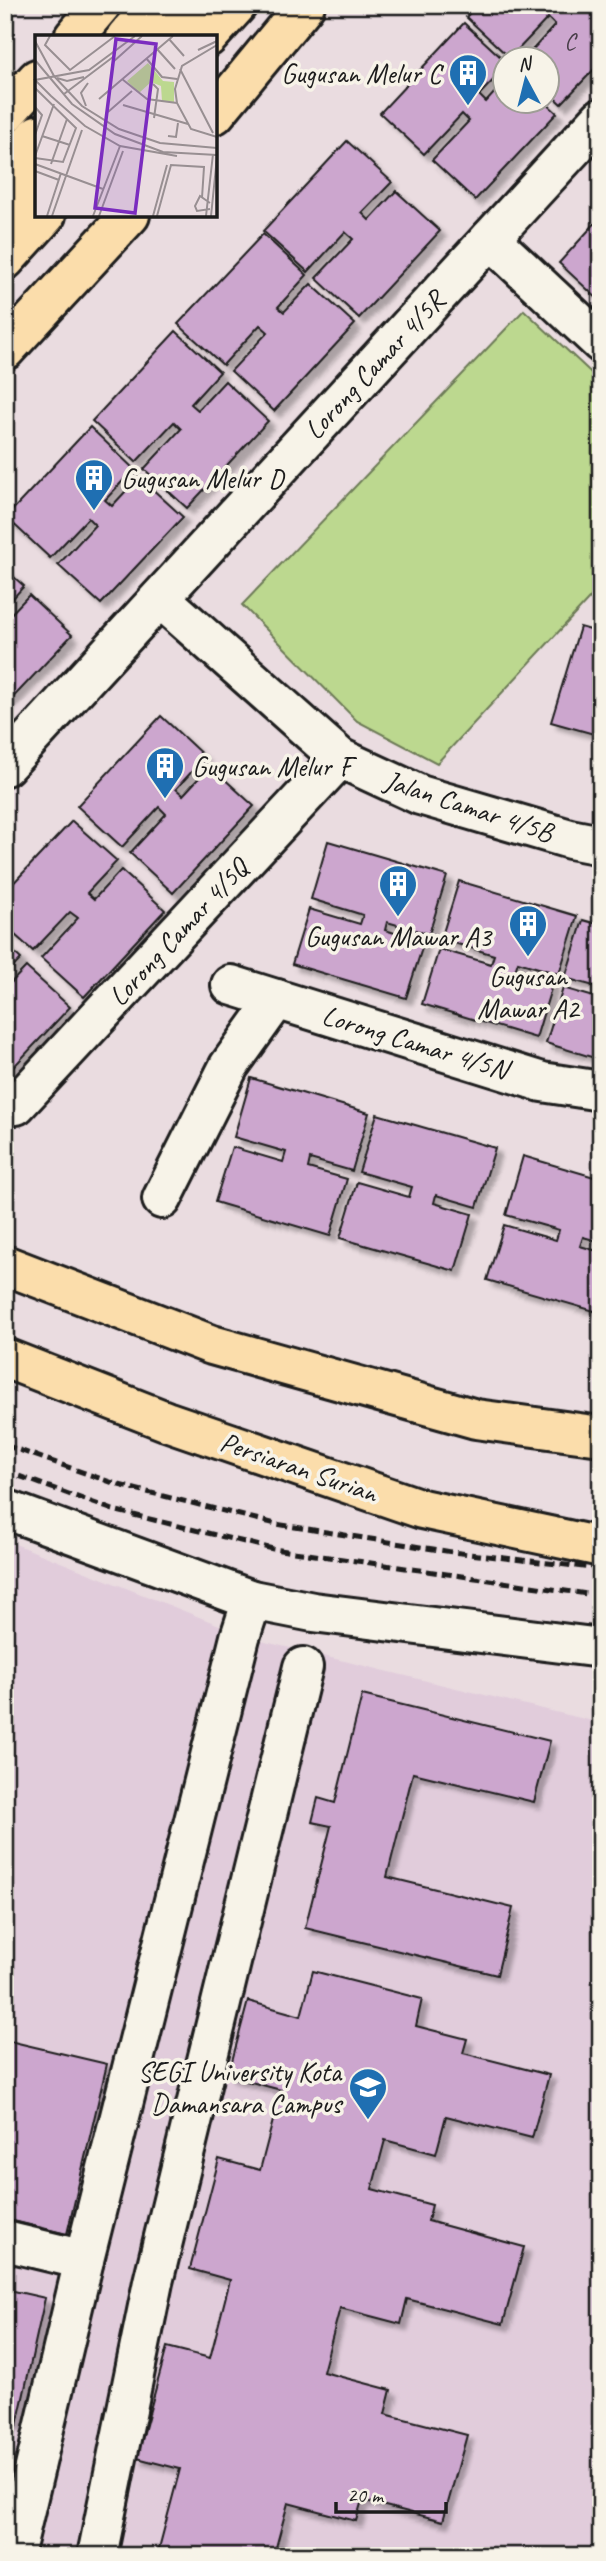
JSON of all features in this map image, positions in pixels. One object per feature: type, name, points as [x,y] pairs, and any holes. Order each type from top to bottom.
[{"type":"main road","points":[[76,35],[102,5]]},
{"type":"main road","points":[[128,35],[154,5]]},
{"type":"main road","points":[[171,35],[199,5]]},
{"type":"main road","points":[[210,35],[237,5]]},
{"type":"main road","points":[[217,112],[305,5]]},
{"type":"main road","points":[[5,114],[35,81]]},
{"type":"main road","points":[[5,170],[35,137]]},
{"type":"main road","points":[[5,211],[35,179]]},
{"type":"main road","points":[[5,260],[44,217]]},
{"type":"main road","points":[[5,349],[128,217]]},
{"type":"main road","points":[[5,1265],[212,1345],[476,1419],[601,1436]]},
{"type":"main road","name":"Persiaran Surian","points":[[5,1358],[166,1421],[422,1509],[601,1547]]},
{"type":"street","name":"Lorong Camar 4/5R","points":[[5,766],[601,118]]},
{"type":"street","points":[[490,239],[601,343]]},
{"type":"street","name":"Jalan Camar 4/5B","points":[[160,598],[340,758],[420,795],[569,839],[601,845]]},
{"type":"street","name":"Lorong Camar 4/5Q","points":[[16,1105],[340,758]]},
{"type":"street","name":"Lorong Camar 4/5N","points":[[231,985],[542,1082],[601,1091]]},
{"type":"street","points":[[162,1199],[229,1066],[277,999]]},
{"type":"street","points":[[5,1508],[252,1600],[313,1612],[601,1648]]},
{"type":"street","points":[[14,2556],[84,2260],[240,1637],[252,1600]]},
{"type":"street","points":[[97,2556],[153,2282],[303,1667]]},
{"type":"street","points":[[5,2241],[84,2260]]},
{"type":"shaded area","name":"SEGI University Kota Damansara Campus","points":[[5,1540],[257,1640],[601,1723],[601,2556],[5,2556]]},
{"type":"green space","points":[[524,310],[601,382],[601,586],[437,763],[357,721],[242,605]]},
{"type":"building","name":"Gugusan Melur C","points":[[477,5],[601,5],[601,62],[561,104],[560,46],[536,46],[555,25],[548,18],[521,46],[497,46],[466,17]]},
{"type":"building","name":"Gugusan Melur C","points":[[464,23],[490,47],[490,84],[479,95],[486,102],[490,98],[490,116],[554,116],[475,200],[432,160],[469,121],[462,114],[424,154],[380,113]]},
{"type":"building","points":[[347,141],[392,182],[362,213],[369,220],[396,191],[440,231],[359,318],[316,278],[353,239],[345,232],[308,272],[263,231]]},
{"type":"building","points":[[598,220],[601,223],[601,302],[559,263]]},
{"type":"building","name":"Gugusan Melur D","points":[[263,234],[307,275],[278,307],[284,312],[311,284],[355,324],[274,411],[231,371],[268,332],[260,325],[223,365],[178,324]]},
{"type":"building","name":"Gugusan Melur D","points":[[176,331],[220,372],[191,404],[198,410],[225,381],[268,421],[187,508],[144,469],[181,429],[174,422],[136,462],[92,421]]},
{"type":"building","name":"Gugusan Melur D","points":[[90,427],[134,469],[105,500],[112,506],[139,477],[183,517],[101,604],[58,565],[95,525],[88,518],[50,558],[6,517]]},
{"type":"building","points":[[5,569],[24,586],[5,607]]},
{"type":"building","points":[[29,595],[72,635],[5,706],[5,620]]},
{"type":"building","points":[[580,627],[601,633],[601,736],[551,722]]},
{"type":"building","name":"Gugusan Melur F","points":[[161,716],[205,757],[176,789],[183,795],[210,766],[254,806],[173,893],[130,853],[166,814],[159,807],[122,847],[77,806]]},
{"type":"building","points":[[72,821],[117,861],[87,893],[94,899],[121,870],[165,910],[84,997],[41,958],[78,918],[70,912],[33,951],[5,926],[5,892]]},
{"type":"building","name":"Gugusan Mawar A3","points":[[328,841],[447,876],[429,934],[387,922],[385,930],[424,942],[406,998],[292,964],[309,909],[360,924],[363,915],[311,899]]},
{"type":"building","name":"Gugusan Mawar A2","points":[[459,881],[577,916],[559,974],[518,962],[515,971],[553,982],[536,1038],[422,1004],[439,949],[491,964],[494,955],[441,939]]},
{"type":"building","points":[[583,920],[601,925],[601,988],[565,978]]},
{"type":"building","points":[[5,944],[21,959],[5,976]]},
{"type":"building","points":[[26,967],[70,1007],[5,1076],[5,989]]},
{"type":"building","points":[[563,988],[601,999],[601,1060],[546,1043]]},
{"type":"building","points":[[251,1078],[369,1113],[352,1171],[310,1159],[308,1168],[347,1179],[330,1236],[215,1202],[232,1147],[283,1162],[286,1152],[234,1137]]},
{"type":"building","points":[[377,1114],[495,1148],[477,1207],[436,1195],[434,1203],[472,1214],[455,1271],[340,1238],[357,1182],[409,1197],[412,1187],[359,1172]]},
{"type":"building","points":[[523,1156],[601,1179],[601,1242],[583,1237],[580,1246],[601,1252],[601,1313],[487,1280],[504,1225],[556,1240],[559,1230],[506,1215]]},
{"type":"building","points":[[362,1695],[550,1741],[534,1802],[413,1773],[387,1877],[513,1908],[497,1975],[305,1928],[331,1826],[312,1822],[318,1798],[335,1803]]},
{"type":"building","points":[[313,1971],[422,1999],[416,2026],[467,2039],[463,2053],[549,2075],[532,2138],[446,2116],[436,2154],[385,2140],[372,2189],[432,2205],[428,2221],[524,2247],[503,2324],[407,2299],[401,2324],[340,2308],[323,2372],[391,2390],[385,2414],[467,2435],[443,2521],[362,2500],[356,2521],[288,2503],[275,2551],[290,2556],[157,2556],[180,2469],[137,2458],[167,2347],[210,2358],[230,2280],[190,2269],[219,2159],[260,2170],[281,2090],[228,2076],[248,2001],[301,2016]]},
{"type":"building","points":[[5,2040],[107,2064],[67,2234],[5,2219]]},
{"type":"building","points":[[5,2289],[45,2298],[17,2425],[5,2422]]},
{"type":"building","points":[[5,2449],[11,2450],[5,2479]]},
{"type":"railway","points":[[5,1445],[119,1485],[276,1524],[452,1552],[601,1569]]},
{"type":"railway","points":[[5,1471],[113,1510],[273,1549],[601,1596]]},
{"type":"place","name":"Gugusan Melur C","points":[[468,107]]},
{"type":"place","name":"Gugusan Melur D","points":[[94,512]]},
{"type":"place","name":"Gugusan Melur F","points":[[165,800]]},
{"type":"place","name":"Gugusan Mawar A3","points":[[398,918]]},
{"type":"place","name":"Gugusan Mawar A2","points":[[528,958]]},
{"type":"place","name":"SEGI University Kota Damansara Campus","points":[[368,2121]]}]
